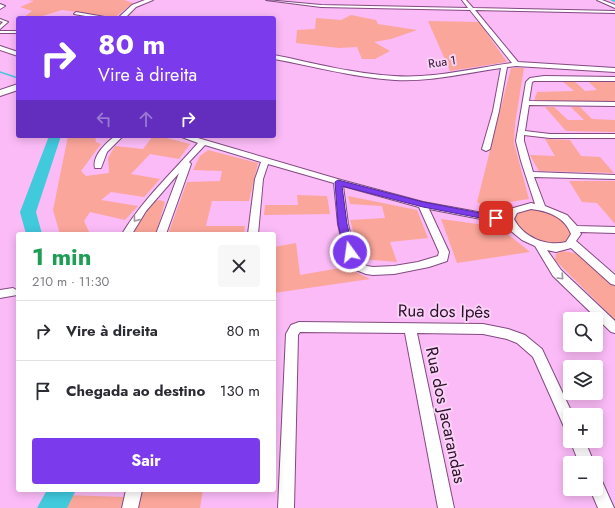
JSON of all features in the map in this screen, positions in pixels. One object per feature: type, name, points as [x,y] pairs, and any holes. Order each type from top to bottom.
[{"type":"street","points":[[123,16],[134,6],[150,0]]},
{"type":"street","points":[[268,0],[321,6],[615,12]]},
{"type":"street","points":[[464,0],[516,64]]},
{"type":"street","points":[[599,0],[615,7]]},
{"type":"street","points":[[0,5],[3,6],[0,8]]},
{"type":"street","points":[[76,13],[93,16]]},
{"type":"street","points":[[0,20],[6,22],[0,28]]},
{"type":"street","points":[[0,32],[16,32]]},
{"type":"street","points":[[0,36],[7,33]]},
{"type":"street","points":[[0,48],[16,53]]},
{"type":"street","name":"Rua 1","points":[[276,57],[370,75],[395,78],[427,77],[504,67],[516,64],[615,70]]},
{"type":"street","points":[[486,149],[496,111],[504,67]]},
{"type":"street","points":[[541,207],[525,161],[520,141],[529,82],[532,79],[544,78],[615,79]]},
{"type":"street","points":[[0,93],[16,87]]},
{"type":"street","points":[[526,103],[615,104]]},
{"type":"street","points":[[521,133],[550,136],[615,136]]},
{"type":"street","points":[[98,166],[99,158],[104,150],[117,138]]},
{"type":"street","points":[[190,138],[338,182],[423,205],[509,221]]},
{"type":"street","points":[[128,232],[132,224],[152,198],[203,142]]},
{"type":"street","points":[[162,232],[189,159]]},
{"type":"street","points":[[254,232],[259,179],[265,161]]},
{"type":"street","points":[[530,174],[615,177]]},
{"type":"street","points":[[338,182],[343,224],[351,259],[354,263],[365,270],[384,271],[434,263],[443,258],[444,252],[423,205]]},
{"type":"street","points":[[152,198],[166,197],[172,201]]},
{"type":"street","points":[[521,207],[541,207],[562,216],[570,222],[575,229],[575,239],[572,243],[558,248],[539,245],[519,234],[512,228],[509,221],[510,215],[514,210],[521,207]]},
{"type":"street","points":[[575,229],[615,230]]},
{"type":"street","points":[[572,243],[615,281]]},
{"type":"street","points":[[539,245],[557,273],[615,328]]},
{"type":"street","points":[[0,294],[13,292]]},
{"type":"street","name":"Rua dos Ipês","points":[[286,508],[292,334],[295,329],[303,326],[410,329],[482,329],[508,334],[521,340],[538,353],[563,408]]},
{"type":"street","name":"Rua dos Jacarandas","points":[[410,329],[446,508]]},
{"type":"street","points":[[130,508],[134,492]]},
{"type":"street","points":[[601,496],[606,508]]},
{"type":"shaded area","points":[[28,0],[124,0],[133,3],[116,16],[62,10],[42,16],[26,16],[32,11],[20,7],[34,1]]},
{"type":"shaded area","points":[[351,15],[376,20],[378,24],[417,30],[391,39],[374,42],[390,51],[375,59],[362,59],[357,47],[339,48],[296,43],[297,30],[315,29],[316,18],[341,20]]},
{"type":"shaded area","points":[[428,21],[479,22],[507,62],[450,71]]},
{"type":"shaded area","points":[[511,68],[524,68],[515,124],[514,143],[529,199],[484,206],[477,202]]},
{"type":"shaded area","points":[[561,80],[573,80],[585,91],[597,90],[588,81],[615,82],[615,103],[534,101],[537,92],[574,91]]},
{"type":"shaded area","points":[[545,107],[554,107],[568,120],[584,120],[571,107],[580,107],[592,119],[615,120],[615,132],[566,131]]},
{"type":"shaded area","points":[[68,138],[95,138],[96,142],[101,144],[81,171],[86,176],[109,173],[108,158],[115,146],[143,149],[151,138],[167,138],[190,144],[179,159],[150,154],[131,174],[160,179],[144,197],[111,192],[101,200],[138,206],[125,220],[90,212],[84,221],[89,232],[59,232],[53,210]]},
{"type":"shaded area","points":[[545,139],[570,140],[581,156],[600,157],[614,173],[539,171],[530,155],[555,156]]},
{"type":"shaded area","points":[[208,150],[258,163],[249,201],[212,201],[206,226],[245,226],[244,232],[169,232],[187,182],[220,181],[222,171],[193,170],[200,156]]},
{"type":"shaded area","points":[[569,181],[615,181],[615,224],[597,203],[582,202]]},
{"type":"shaded area","points":[[297,195],[327,196],[330,214],[264,215],[265,205],[298,205]]},
{"type":"shaded area","points":[[348,196],[417,210],[428,238],[390,242],[397,262],[361,259],[350,220],[385,218],[382,206],[350,204]]},
{"type":"shaded area","points":[[160,200],[165,202],[157,232],[133,232],[139,219],[154,201]]},
{"type":"shaded area","points":[[528,208],[545,210],[568,223],[572,235],[566,242],[557,245],[542,244],[532,239],[516,228],[513,217],[516,212]]},
{"type":"shaded area","points":[[441,219],[499,227],[530,252],[457,263]]},
{"type":"shaded area","points":[[296,243],[300,275],[346,267],[370,279],[276,293],[276,247]]},
{"type":"shaded area","points":[[563,251],[579,254],[615,287],[615,320],[555,260],[556,254]]},
{"type":"shaded area","points":[[139,492],[203,492],[200,508],[135,508]]},
{"type":"shaded area","points":[[66,495],[124,497],[121,508],[58,508]]},
{"type":"waterway","points":[[0,72],[16,77]]},
{"type":"waterway","points":[[33,232],[28,212],[54,138]]},
{"type":"waterway","points":[[51,508],[62,492]]},
{"type":"route","points":[[350,252],[343,224],[338,182],[423,205],[496,218]]}]
